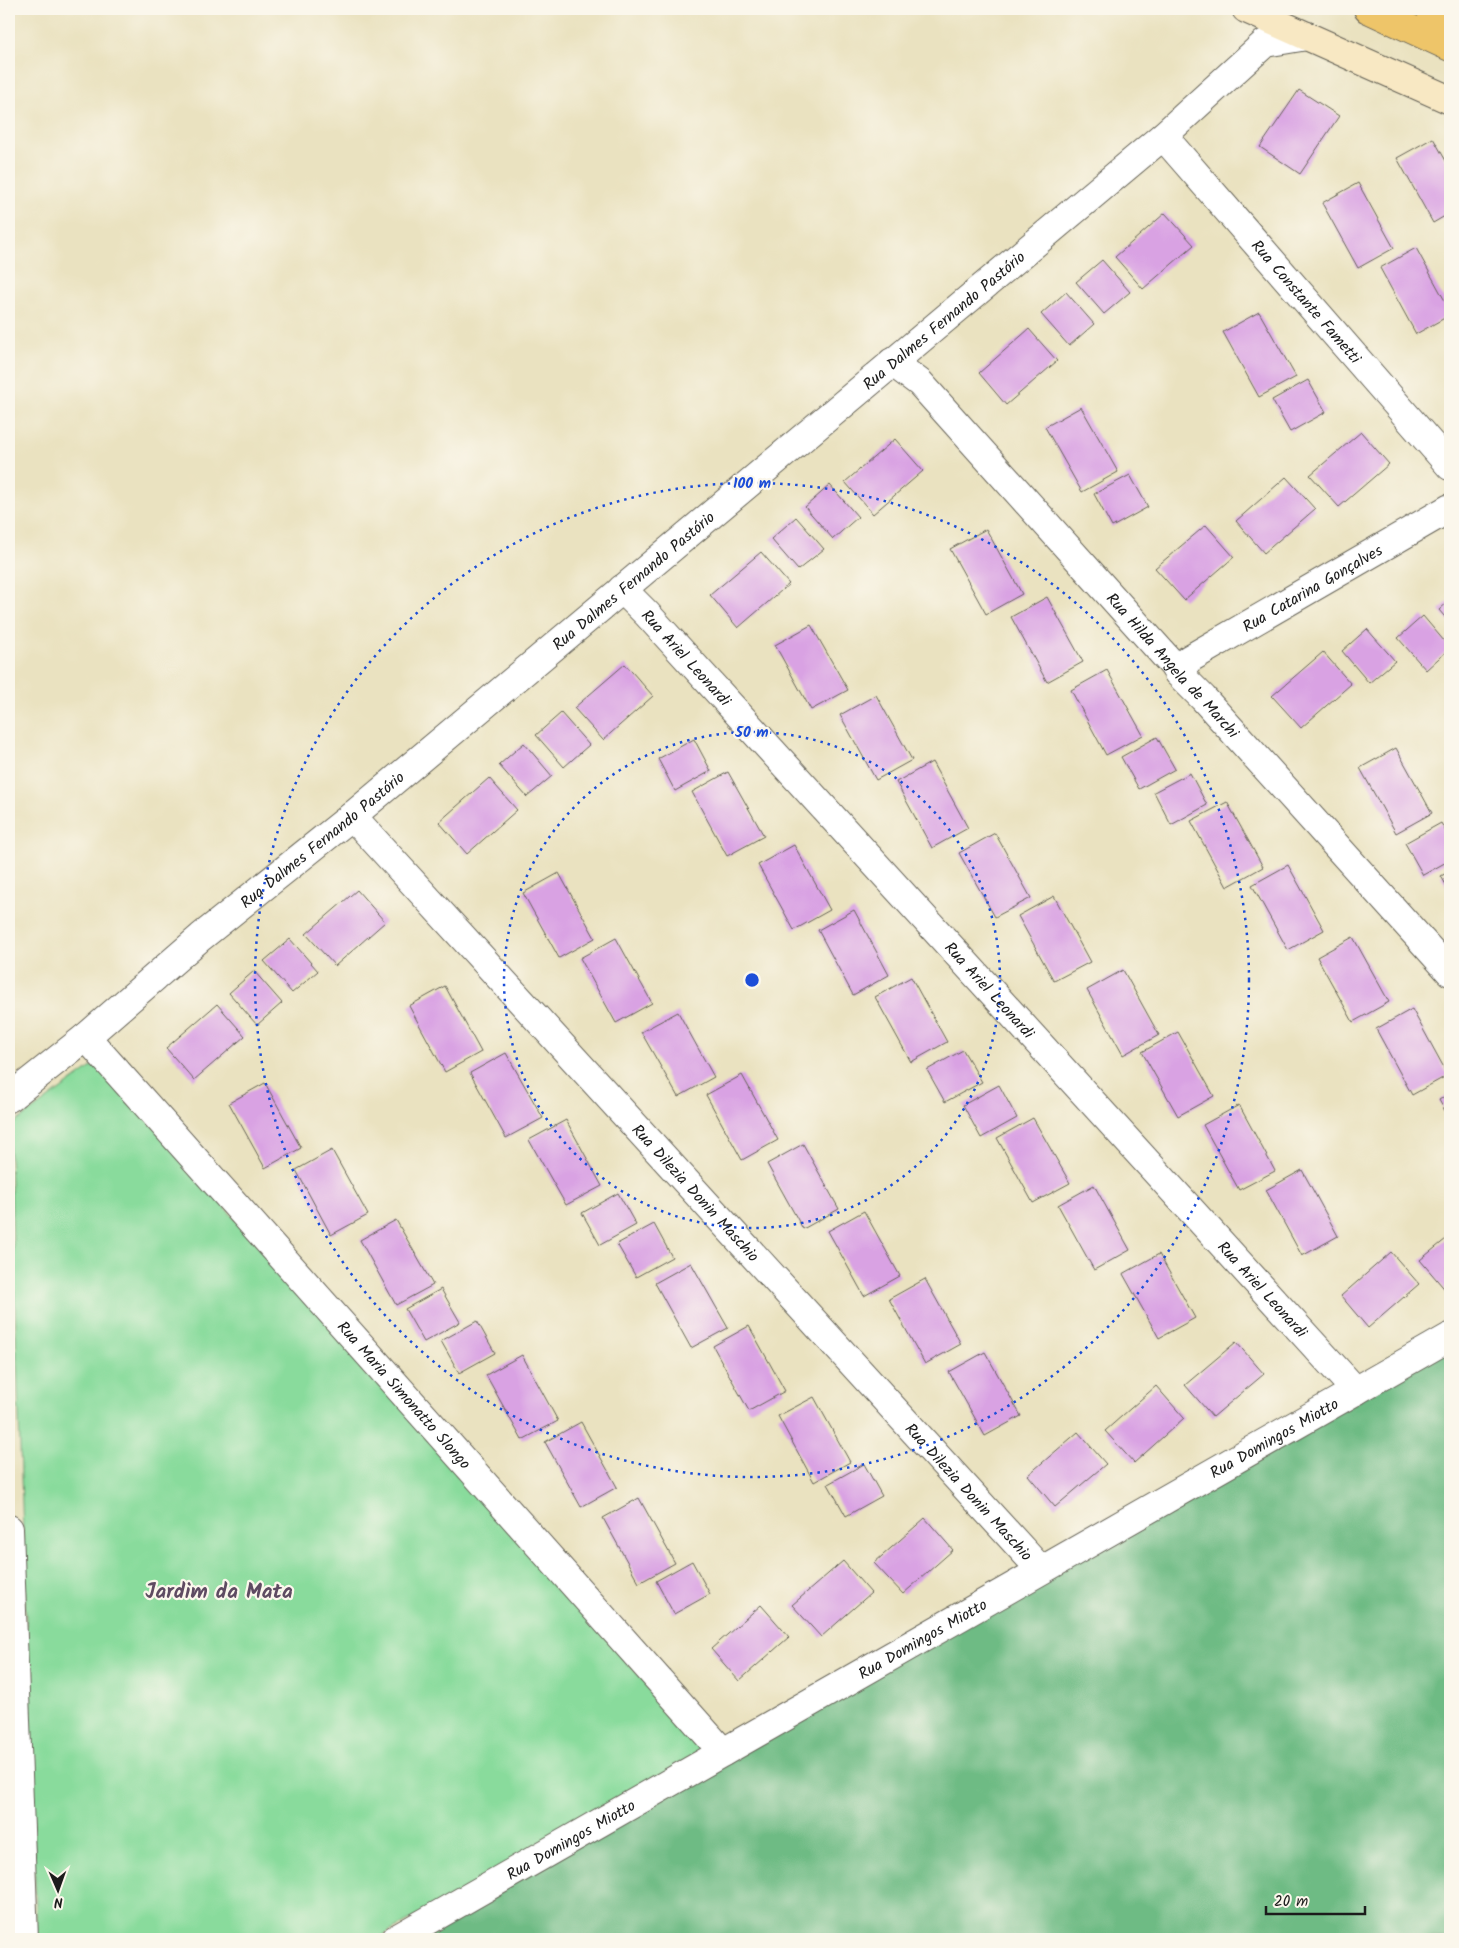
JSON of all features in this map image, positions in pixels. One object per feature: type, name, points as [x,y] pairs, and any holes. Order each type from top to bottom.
[{"type":"main road","points":[[1246,9],[1450,100]]},
{"type":"main road","points":[[1368,9],[1450,47]]},
{"type":"main road","points":[[1430,9],[1450,18]]},
{"type":"street","name":"Rua Dalmes Fernando Pastório","points":[[9,1098],[86,1037],[202,937],[352,816],[1163,136],[1265,43],[1307,36]]},
{"type":"street","name":"Rua Constante Fametti","points":[[1163,136],[1450,466]]},
{"type":"street","name":"Rua Hilda Angela de Marchi","points":[[892,362],[920,383],[1173,665],[1178,673],[1450,972]]},
{"type":"street","name":"Rua Catarina Gonçalves","points":[[1178,673],[1189,659],[1450,508]]},
{"type":"street","name":"Rua Ariel Leonardi","points":[[622,589],[647,614],[1356,1391]]},
{"type":"street","name":"Rua Dilezia Donin Maschio","points":[[352,816],[1041,1570]]},
{"type":"street","name":"Rua Maria Simonatto Slongo","points":[[86,1037],[722,1752]]},
{"type":"street","name":"Rua Domingos Miotto","points":[[396,1939],[1450,1337]]},
{"type":"street","points":[[9,1529],[24,1939]]},
{"type":"green space","points":[[97,1063],[707,1752],[377,1939],[37,1939],[9,1127]]},
{"type":"green space","points":[[1450,1339],[1450,1939],[402,1939]]},
{"type":"building","points":[[1299,90],[1339,116],[1300,174],[1260,147]]},
{"type":"building","points":[[1433,138],[1450,168],[1450,213],[1433,223],[1397,158]]},
{"type":"building","points":[[1358,183],[1394,248],[1358,268],[1322,203]]},
{"type":"building","points":[[1165,213],[1194,245],[1143,289],[1115,257]]},
{"type":"building","points":[[1416,248],[1450,310],[1450,315],[1416,334],[1380,268]]},
{"type":"building","points":[[1102,260],[1130,292],[1104,314],[1076,282]]},
{"type":"building","points":[[1066,292],[1094,324],[1069,346],[1041,314]]},
{"type":"building","points":[[1259,312],[1296,377],[1259,397],[1223,332]]},
{"type":"building","points":[[1029,329],[1057,361],[1006,405],[979,373]]},
{"type":"building","points":[[1308,380],[1326,412],[1290,432],[1272,400]]},
{"type":"building","points":[[1081,407],[1118,472],[1082,492],[1045,427]]},
{"type":"building","points":[[1361,432],[1389,464],[1339,507],[1310,475]]},
{"type":"building","points":[[895,439],[923,471],[873,514],[845,482]]},
{"type":"building","points":[[1130,475],[1148,507],[1112,527],[1094,494]]},
{"type":"building","points":[[1286,477],[1315,509],[1264,553],[1236,521]]},
{"type":"building","points":[[830,485],[858,517],[833,539],[805,507]]},
{"type":"building","points":[[796,517],[824,549],[798,570],[771,539]]},
{"type":"building","points":[[1206,525],[1234,557],[1184,600],[1155,568]]},
{"type":"building","points":[[986,529],[1022,594],[986,614],[950,549]]},
{"type":"building","points":[[761,552],[789,584],[738,628],[710,595]]},
{"type":"building","points":[[1047,597],[1083,662],[1047,682],[1011,617]]},
{"type":"building","points":[[1450,600],[1450,623],[1439,610]]},
{"type":"building","points":[[1423,616],[1450,648],[1426,670],[1398,638]]},
{"type":"building","points":[[811,625],[848,690],[811,710],[775,645]]},
{"type":"building","points":[[1367,629],[1395,661],[1369,683],[1342,651]]},
{"type":"building","points":[[1323,652],[1351,684],[1301,728],[1272,696]]},
{"type":"building","points":[[625,664],[653,696],[603,740],[574,708]]},
{"type":"building","points":[[1107,670],[1143,735],[1106,755],[1071,690]]},
{"type":"building","points":[[876,695],[912,760],[876,780],[840,715]]},
{"type":"building","points":[[561,713],[589,745],[564,767],[536,735]]},
{"type":"building","points":[[1157,737],[1175,769],[1139,789],[1121,757]]},
{"type":"building","points":[[694,739],[711,771],[675,791],[658,759]]},
{"type":"building","points":[[524,743],[552,776],[527,797],[499,765]]},
{"type":"building","points":[[1396,748],[1432,813],[1396,833],[1360,768]]},
{"type":"building","points":[[932,762],[968,828],[932,848],[896,782]]},
{"type":"building","points":[[728,772],[764,836],[727,856],[692,792]]},
{"type":"building","points":[[1190,773],[1207,805],[1171,825],[1154,792]]},
{"type":"building","points":[[489,778],[517,810],[467,854],[439,822]]},
{"type":"building","points":[[1227,802],[1263,867],[1227,887],[1191,821]]},
{"type":"building","points":[[1441,823],[1450,839],[1450,860],[1423,875],[1405,843]]},
{"type":"building","points":[[995,833],[1031,898],[995,917],[959,853]]},
{"type":"building","points":[[794,845],[830,910],[794,930],[758,865]]},
{"type":"building","points":[[1288,865],[1324,930],[1288,950],[1252,885]]},
{"type":"building","points":[[1450,871],[1450,892],[1441,876]]},
{"type":"building","points":[[559,873],[595,938],[559,958],[523,893]]},
{"type":"building","points":[[357,890],[385,922],[335,966],[306,934]]},
{"type":"building","points":[[1054,896],[1090,962],[1054,981],[1018,916]]},
{"type":"building","points":[[854,910],[889,975],[853,995],[818,930]]},
{"type":"building","points":[[1353,937],[1389,1002],[1353,1022],[1317,957]]},
{"type":"building","points":[[616,938],[652,1003],[616,1023],[580,958]]},
{"type":"building","points":[[290,939],[318,971],[292,993],[264,961]]},
{"type":"building","points":[[1123,970],[1159,1035],[1123,1055],[1087,990]]},
{"type":"building","points":[[254,971],[282,1003],[257,1025],[229,993]]},
{"type":"building","points":[[911,977],[947,1042],[911,1062],[875,997]]},
{"type":"building","points":[[445,986],[481,1052],[445,1072],[409,1006]]},
{"type":"building","points":[[217,1004],[245,1036],[194,1080],[166,1048]]},
{"type":"building","points":[[1412,1009],[1448,1075],[1412,1095],[1376,1029]]},
{"type":"building","points":[[678,1012],[714,1077],[678,1097],[641,1032]]},
{"type":"building","points":[[1178,1032],[1214,1096],[1178,1116],[1142,1052]]},
{"type":"building","points":[[963,1050],[982,1082],[945,1102],[927,1070]]},
{"type":"building","points":[[506,1053],[543,1118],[506,1138],[470,1073]]},
{"type":"building","points":[[742,1075],[778,1140],[742,1160],[706,1095]]},
{"type":"building","points":[[265,1083],[301,1148],[265,1168],[229,1103]]},
{"type":"building","points":[[999,1085],[1017,1118],[981,1138],[963,1105]]},
{"type":"building","points":[[1450,1093],[1450,1120],[1439,1100]]},
{"type":"building","points":[[1239,1105],[1275,1171],[1239,1190],[1203,1125]]},
{"type":"building","points":[[1033,1118],[1070,1183],[1033,1203],[997,1138]]},
{"type":"building","points":[[566,1120],[602,1186],[566,1205],[529,1140]]},
{"type":"building","points":[[803,1144],[839,1209],[803,1229],[767,1164]]},
{"type":"building","points":[[332,1150],[368,1215],[331,1235],[296,1170]]},
{"type":"building","points":[[1302,1170],[1338,1236],[1302,1256],[1266,1190]]},
{"type":"building","points":[[1094,1185],[1130,1250],[1094,1270],[1058,1205]]},
{"type":"building","points":[[618,1193],[636,1225],[600,1245],[582,1213]]},
{"type":"building","points":[[864,1211],[900,1276],[864,1296],[828,1231]]},
{"type":"building","points":[[396,1220],[433,1285],[396,1305],[360,1240]]},
{"type":"building","points":[[654,1224],[672,1257],[636,1277],[617,1244]]},
{"type":"building","points":[[1446,1239],[1450,1244],[1450,1291],[1448,1293],[1420,1260]]},
{"type":"building","points":[[1391,1252],[1419,1284],[1368,1328],[1341,1296]]},
{"type":"building","points":[[1159,1254],[1195,1318],[1159,1338],[1123,1274]]},
{"type":"building","points":[[691,1263],[728,1328],[691,1348],[655,1283]]},
{"type":"building","points":[[925,1279],[961,1344],[925,1364],[889,1299]]},
{"type":"building","points":[[441,1289],[460,1322],[424,1342],[405,1309]]},
{"type":"building","points":[[477,1321],[495,1353],[459,1373],[441,1341]]},
{"type":"building","points":[[749,1326],[785,1391],[749,1411],[713,1346]]},
{"type":"building","points":[[1236,1342],[1264,1374],[1213,1417],[1185,1385]]},
{"type":"building","points":[[985,1352],[1021,1416],[985,1436],[949,1372]]},
{"type":"building","points":[[522,1355],[558,1421],[522,1440],[486,1375]]},
{"type":"building","points":[[1156,1386],[1184,1418],[1134,1463],[1105,1431]]},
{"type":"building","points":[[814,1397],[850,1462],[814,1482],[778,1416]]},
{"type":"building","points":[[581,1422],[617,1487],[581,1507],[545,1442]]},
{"type":"building","points":[[1078,1432],[1106,1464],[1055,1507],[1028,1475]]},
{"type":"building","points":[[864,1464],[882,1496],[846,1516],[828,1484]]},
{"type":"building","points":[[639,1498],[675,1563],[639,1583],[603,1518]]},
{"type":"building","points":[[925,1518],[953,1550],[903,1594],[874,1563]]},
{"type":"building","points":[[692,1561],[710,1594],[674,1614],[656,1581]]},
{"type":"building","points":[[843,1561],[871,1593],[821,1637],[792,1605]]},
{"type":"building","points":[[761,1605],[789,1637],[739,1681],[711,1649]]},
{"type":"district","name":"Jardim da Mata","points":[[219,1591]]}]
